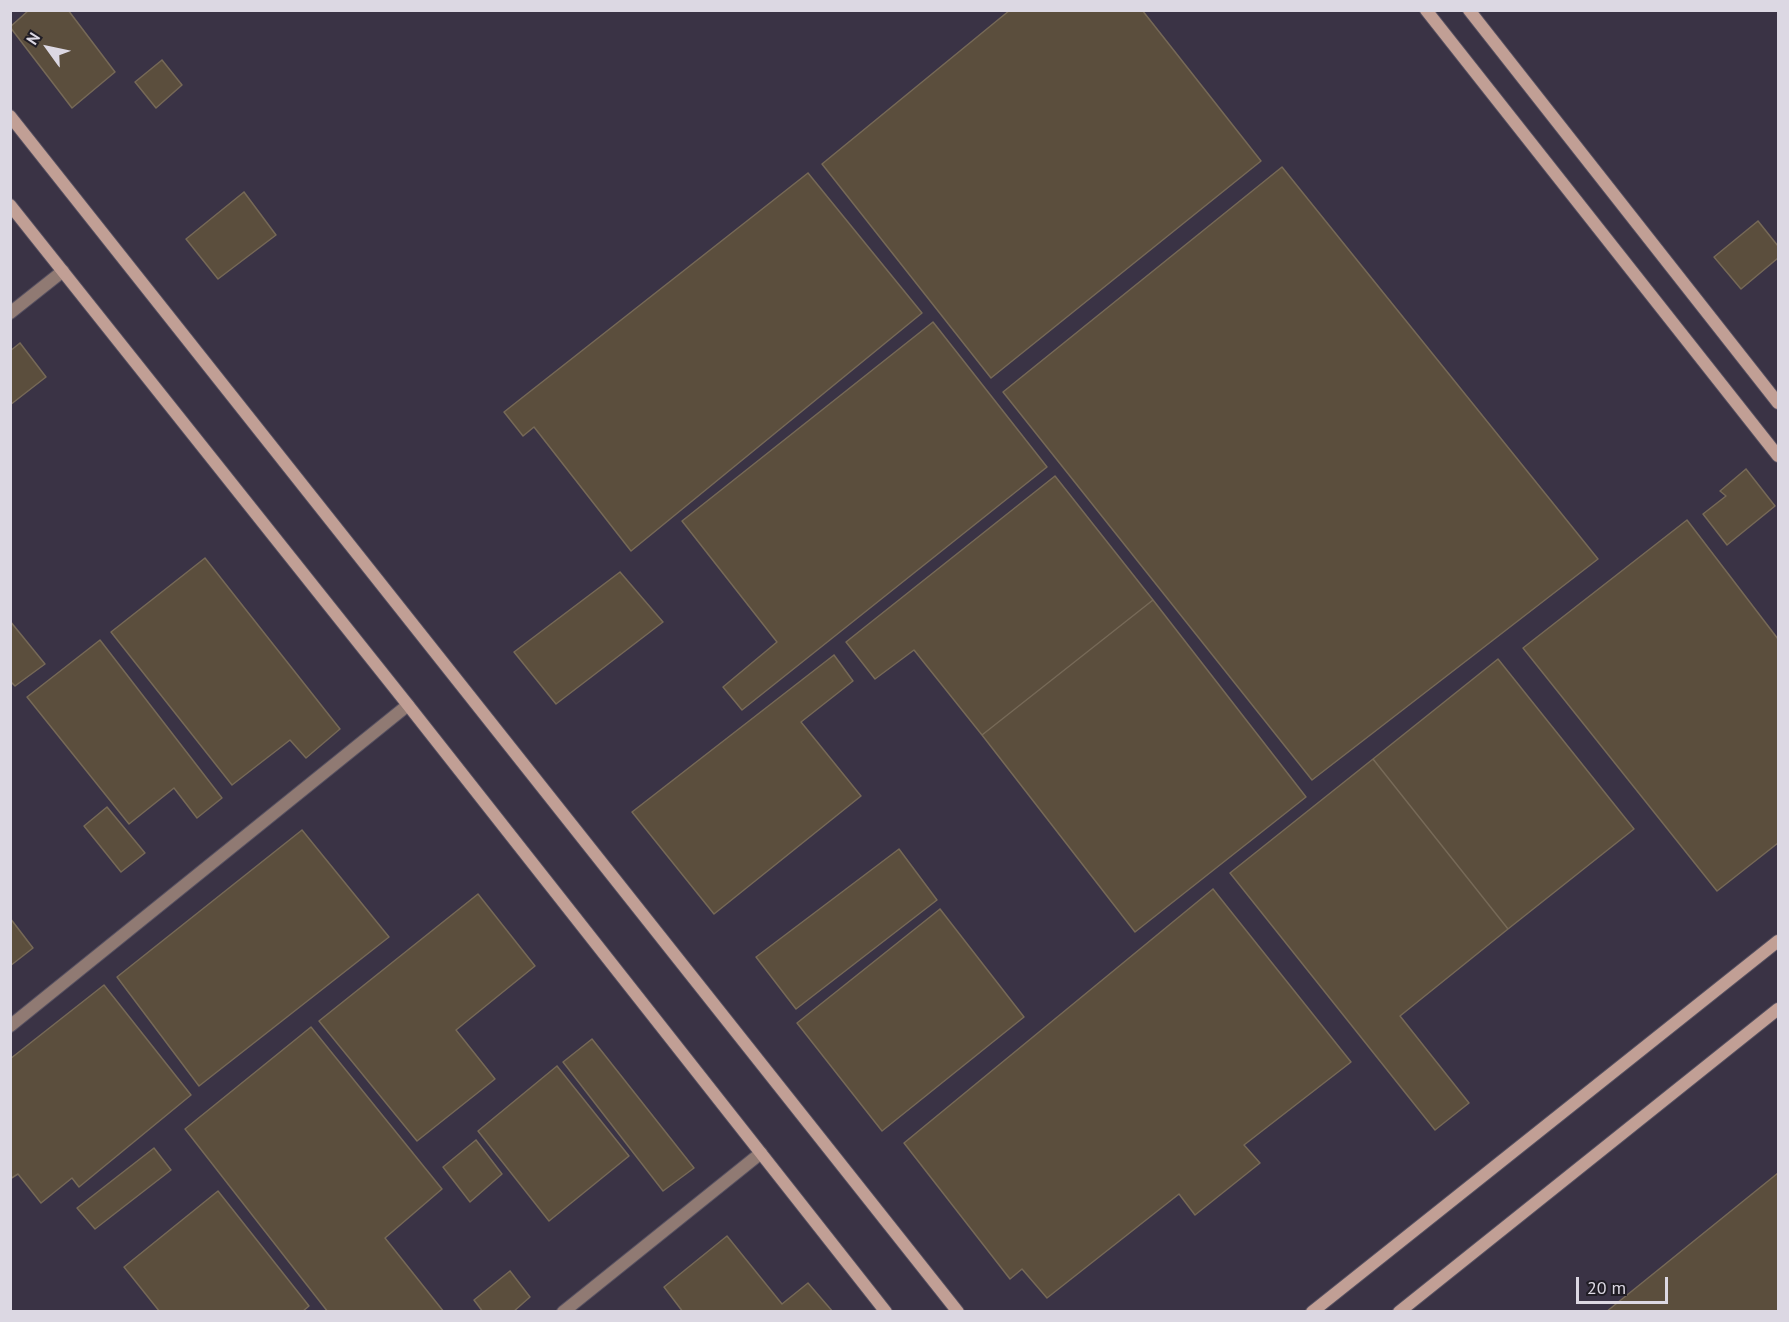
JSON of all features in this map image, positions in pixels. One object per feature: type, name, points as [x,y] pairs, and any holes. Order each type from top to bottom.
[{"type":"street","points":[[1426,10],[1779,456]]},
{"type":"street","points":[[1469,10],[1779,402]]},
{"type":"street","points":[[10,116],[958,1311]]},
{"type":"street","points":[[10,205],[886,1311]]},
{"type":"street","points":[[10,313],[63,271]]},
{"type":"street","points":[[10,1026],[408,705]]},
{"type":"street","points":[[1312,1311],[1779,940]]},
{"type":"street","points":[[1399,1311],[1779,1009]]},
{"type":"street","points":[[563,1311],[761,1153]]},
{"type":"building","points":[[29,10],[68,10],[115,72],[72,108],[10,27]]},
{"type":"building","points":[[1010,10],[1142,10],[1261,161],[991,378],[822,164]]},
{"type":"building","points":[[162,60],[182,85],[156,108],[135,82]]},
{"type":"building","points":[[1282,167],[1598,559],[1312,780],[1003,392]]},
{"type":"building","points":[[808,173],[922,313],[631,551],[534,427],[523,436],[504,412]]},
{"type":"building","points":[[244,192],[276,235],[218,279],[186,239]]},
{"type":"building","points":[[1758,221],[1778,246],[1778,258],[1741,289],[1714,257]]},
{"type":"building","points":[[933,322],[1047,467],[742,710],[723,687],[777,642],[682,521]]},
{"type":"building","points":[[20,343],[46,377],[10,405],[10,351]]},
{"type":"building","points":[[1746,469],[1775,506],[1727,545],[1703,514],[1726,496],[1720,491]]},
{"type":"building","points":[[1055,476],[1153,600],[982,735],[914,650],[875,679],[846,642]]},
{"type":"building","points":[[1687,520],[1778,639],[1778,843],[1717,891],[1523,648]]},
{"type":"building","points":[[205,558],[340,729],[306,758],[290,740],[232,785],[111,632]]},
{"type":"building","points":[[620,572],[663,622],[556,704],[514,652]]},
{"type":"building","points":[[1153,600],[1306,797],[1135,932],[982,735]]},
{"type":"building","points":[[10,621],[45,664],[15,686],[10,681]]},
{"type":"building","points":[[100,640],[222,798],[197,818],[174,788],[129,824],[27,697]]},
{"type":"building","points":[[834,655],[853,681],[801,722],[861,796],[714,914],[632,812]]},
{"type":"building","points":[[1498,659],[1634,829],[1508,929],[1373,759]]},
{"type":"building","points":[[1373,759],[1508,929],[1400,1016],[1469,1103],[1435,1130],[1230,873]]},
{"type":"building","points":[[107,807],[145,853],[121,872],[84,826]]},
{"type":"building","points":[[302,830],[389,937],[199,1086],[117,977]]},
{"type":"building","points":[[899,849],[937,900],[796,1009],[756,957]]},
{"type":"building","points":[[1213,889],[1351,1062],[1244,1145],[1260,1163],[1195,1215],[1179,1194],[1047,1298],[1022,1269],[1010,1279],[904,1143]]},
{"type":"building","points":[[478,894],[535,966],[456,1030],[495,1079],[417,1141],[319,1021]]},
{"type":"building","points":[[940,909],[1024,1017],[882,1131],[797,1023]]},
{"type":"building","points":[[10,918],[33,948],[10,966]]},
{"type":"building","points":[[104,985],[191,1095],[79,1187],[72,1178],[41,1203],[18,1174],[10,1179],[10,1059]]},
{"type":"building","points":[[311,1027],[442,1189],[385,1238],[444,1312],[328,1312],[185,1129]]},
{"type":"building","points":[[592,1039],[694,1168],[663,1191],[563,1062]]},
{"type":"building","points":[[557,1066],[629,1156],[549,1221],[478,1131]]},
{"type":"building","points":[[476,1140],[502,1174],[470,1202],[443,1167]]},
{"type":"building","points":[[154,1148],[171,1170],[95,1229],[77,1208]]},
{"type":"building","points":[[1778,1173],[1778,1312],[1606,1312]]},
{"type":"building","points":[[218,1191],[309,1306],[302,1312],[160,1312],[124,1267]]},
{"type":"building","points":[[727,1236],[782,1304],[808,1283],[833,1312],[683,1312],[664,1287]]},
{"type":"building","points":[[510,1271],[530,1297],[513,1312],[483,1312],[474,1300]]}]
